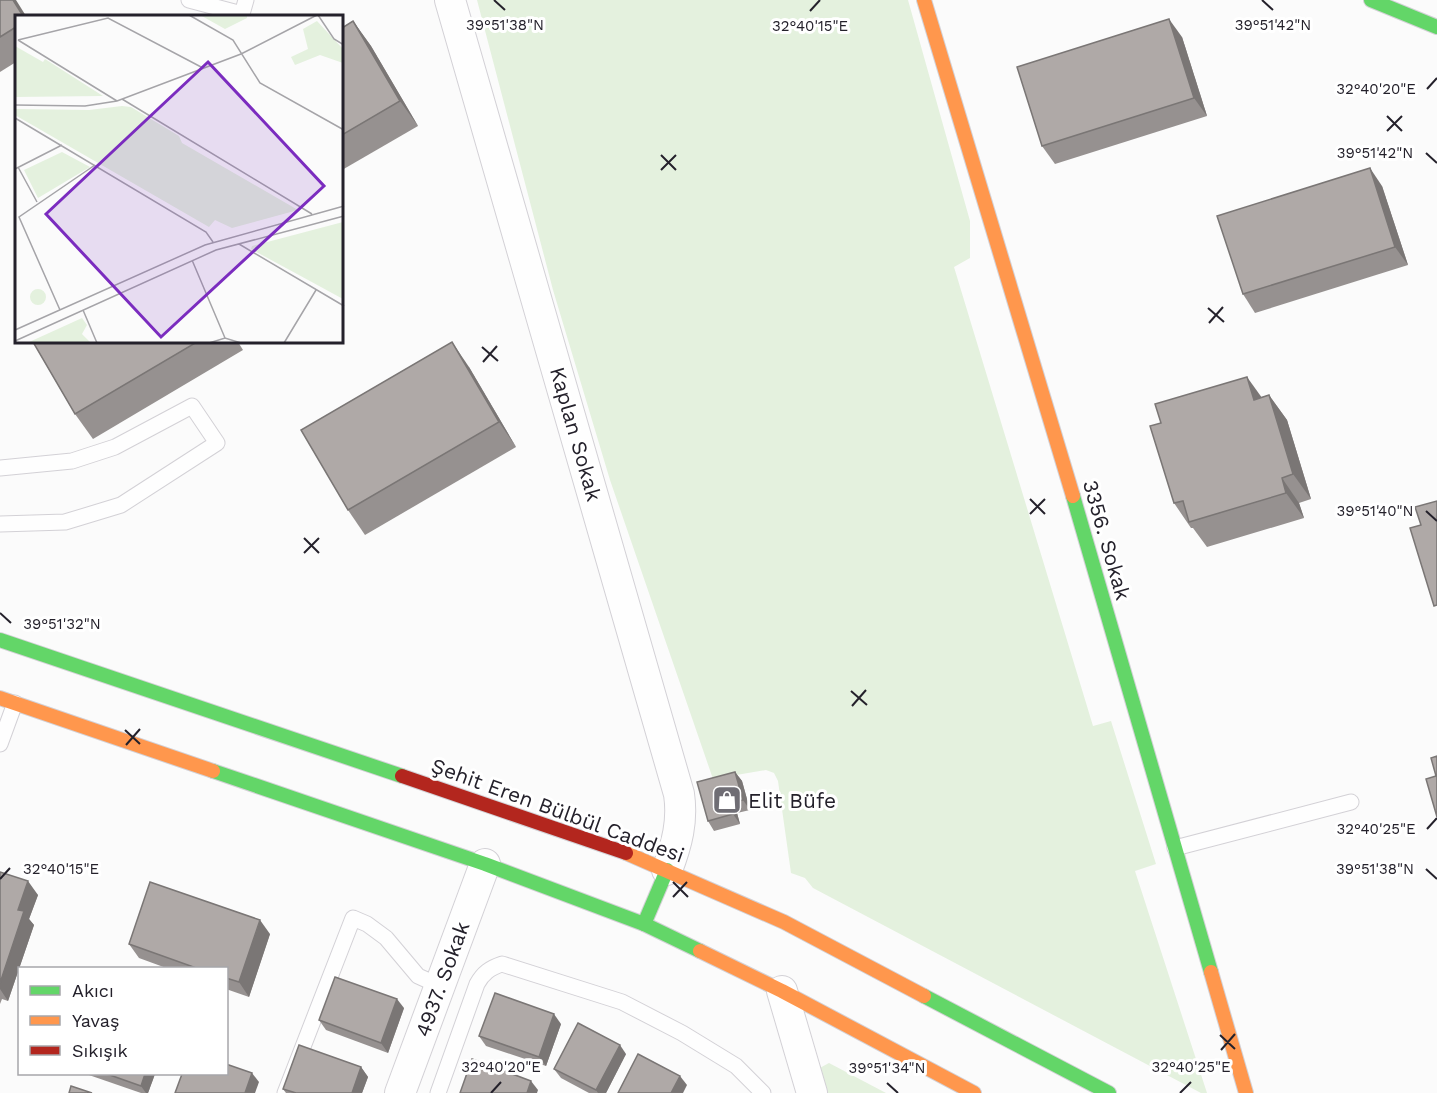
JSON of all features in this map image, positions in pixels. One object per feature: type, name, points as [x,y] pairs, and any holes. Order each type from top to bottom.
[{"type":"main road","name":"3356. Sokak","points":[[924,0],[1036,369],[1246,1093]]},
{"type":"main road","points":[[1378,2],[1437,27]]},
{"type":"main road","name":"Şehit Eren Bülbül Caddesi","points":[[0,640],[605,845],[667,870],[784,922],[1109,1093]]},
{"type":"main road","points":[[0,698],[485,864],[644,924],[782,991],[974,1093]]},
{"type":"main road","points":[[644,924],[667,870]]},
{"type":"street","name":"Kaplan Sokak","points":[[450,0],[679,794],[681,808],[678,839],[667,870]]},
{"type":"street","name":"4937. Sokak","points":[[400,1093],[485,864]]},
{"type":"street","points":[[782,991],[812,1093]]},
{"type":"lane","points":[[189,0],[242,14],[246,0]]},
{"type":"lane","points":[[0,468],[72,461],[115,447],[192,406],[217,443],[121,504],[65,522],[0,524]]},
{"type":"lane","points":[[0,744],[15,703]]},
{"type":"lane","points":[[1175,848],[1351,802]]},
{"type":"lane","points":[[285,1093],[353,918],[368,924],[386,938],[418,975],[440,986]]},
{"type":"lane","points":[[438,1093],[477,984],[489,969],[502,964],[622,1002],[682,1033],[736,1066],[762,1093]]},
{"type":"green space","points":[[477,0],[908,0],[970,221],[970,258],[954,267],[1093,726],[1111,721],[1156,864],[1135,871],[1207,1093],[1201,1093],[813,888],[805,878],[791,873],[778,781],[774,773],[766,770],[713,779],[610,480],[553,290]]},
{"type":"green space","points":[[829,1063],[886,1093],[822,1093],[816,1070]]},
{"type":"building","points":[[0,0],[13,0],[22,15],[15,15],[15,28],[0,37]]},
{"type":"building","points":[[1169,19],[1194,98],[1042,146],[1017,67]]},
{"type":"building","points":[[353,21],[400,101],[344,134],[344,27]]},
{"type":"building","points":[[1370,168],[1395,247],[1243,294],[1217,216]]},
{"type":"building","points":[[452,342],[499,422],[348,510],[301,430]]},
{"type":"building","points":[[34,344],[194,344],[75,414]]},
{"type":"building","points":[[1247,377],[1254,400],[1269,395],[1293,474],[1282,478],[1286,493],[1189,522],[1183,501],[1174,503],[1150,426],[1161,423],[1155,404]]},
{"type":"building","points":[[1437,501],[1437,605],[1434,606],[1410,528],[1421,525],[1415,507]]},
{"type":"building","points":[[1437,756],[1437,817],[1426,779],[1436,776],[1431,758]]},
{"type":"building","name":"Elit Büfe","points":[[735,772],[743,800],[730,803],[733,814],[708,821],[697,782]]},
{"type":"building","points":[[0,872],[28,881],[18,910],[24,911],[0,983]]},
{"type":"building","points":[[150,882],[260,920],[239,982],[228,979],[228,967],[193,967],[129,944]]},
{"type":"building","points":[[335,977],[397,999],[381,1043],[319,1020]]},
{"type":"building","points":[[495,993],[554,1014],[539,1057],[479,1036]]},
{"type":"building","points":[[578,1023],[620,1045],[596,1090],[554,1069]]},
{"type":"building","points":[[299,1045],[361,1067],[352,1093],[296,1093],[283,1089]]},
{"type":"building","points":[[638,1054],[680,1076],[671,1093],[618,1093]]},
{"type":"building","points":[[472,1059],[531,1081],[527,1093],[460,1093]]},
{"type":"building","points":[[228,1065],[252,1073],[245,1093],[175,1093],[182,1075],[228,1075]]},
{"type":"building","points":[[110,1075],[145,1075],[141,1086]]},
{"type":"building","points":[[71,1086],[92,1093],[69,1093]]},
{"type":"traffic: fast","points":[[1371,0],[1437,27]]},
{"type":"traffic: fast","points":[[1073,496],[1211,972]]},
{"type":"traffic: fast","points":[[0,640],[402,776]]},
{"type":"traffic: fast","points":[[213,771],[485,864],[644,924],[700,951]]},
{"type":"traffic: fast","points":[[644,924],[667,870]]},
{"type":"traffic: fast","points":[[924,996],[1109,1093]]},
{"type":"traffic: slow","points":[[924,0],[1073,496]]},
{"type":"traffic: slow","points":[[0,698],[213,771]]},
{"type":"traffic: slow","points":[[626,853],[784,922],[924,996]]},
{"type":"traffic: slow","points":[[700,951],[782,991],[974,1093]]},
{"type":"traffic: slow","points":[[1211,972],[1246,1093]]},
{"type":"traffic: jam","points":[[402,776],[626,853]]},
{"type":"place","name":"Elit Büfe","points":[[727,800]]}]
